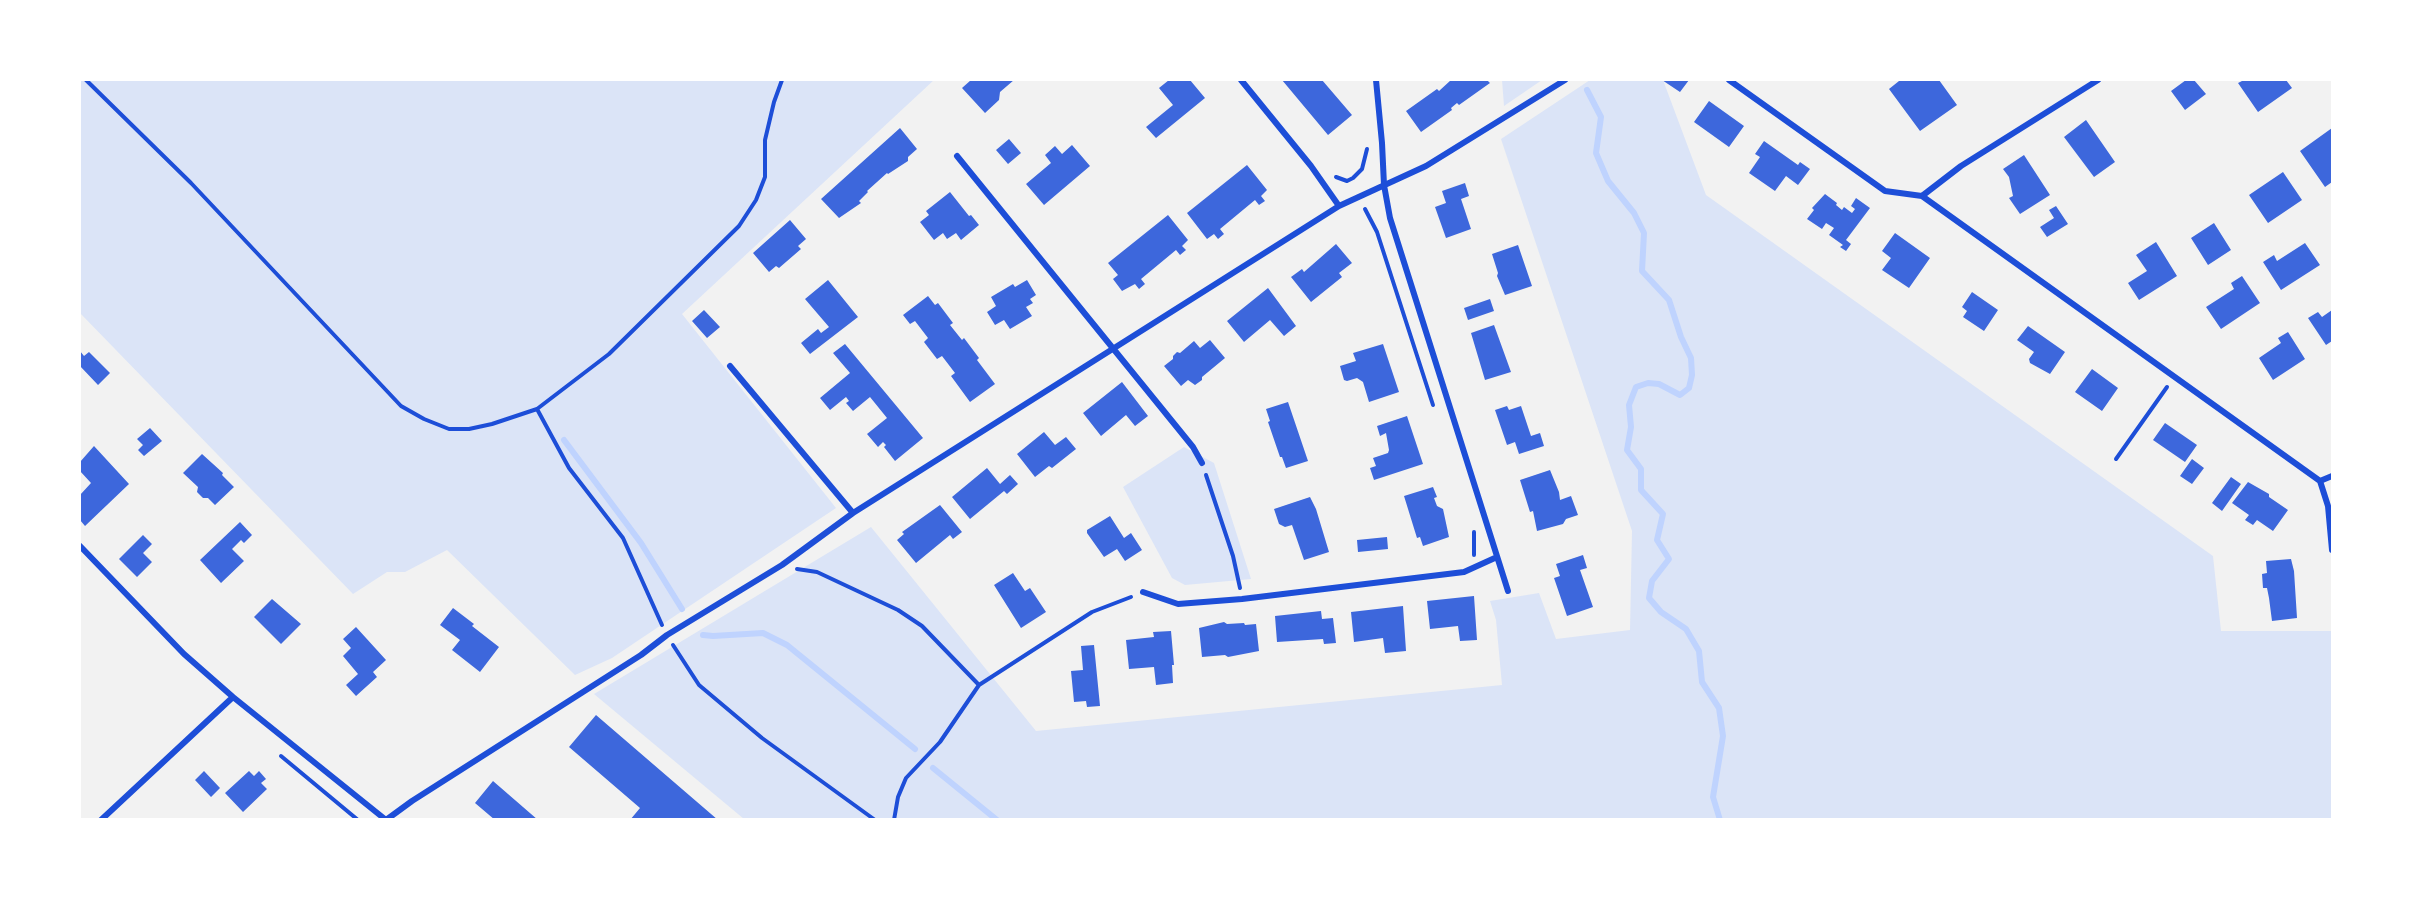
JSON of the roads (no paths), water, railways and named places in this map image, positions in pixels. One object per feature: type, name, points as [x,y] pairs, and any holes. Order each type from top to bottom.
[{"type":"street","points":[[1241,80],[1311,166],[1339,206]]},
{"type":"street","points":[[1376,80],[1384,185],[1390,218],[1508,591]]},
{"type":"street","points":[[80,546],[184,654],[233,697],[386,819],[667,636],[782,565],[853,513],[1339,206],[1426,166],[1565,80]]},
{"type":"street","points":[[1728,80],[1885,191],[1922,196],[2320,482],[2330,507],[2332,550]]},
{"type":"street","points":[[1922,196],[1961,166],[2098,80]]},
{"type":"street","points":[[957,156],[1193,447],[1202,463]]},
{"type":"street","points":[[730,366],[853,513]]},
{"type":"street","points":[[2320,482],[2332,476]]},
{"type":"street","points":[[1143,592],[1178,604],[1242,599],[1464,572],[1497,557]]},
{"type":"street","points":[[101,819],[233,697]]},
{"type":"waterway","points":[[1587,90],[1601,117],[1596,153],[1608,181],[1634,213],[1644,233],[1642,271],[1669,300],[1681,337],[1691,358],[1692,375],[1689,388],[1680,395],[1659,384],[1648,383],[1636,387],[1629,405],[1631,427],[1627,450],[1641,469],[1641,490],[1663,514],[1657,540],[1669,559],[1652,581],[1649,598],[1661,612],[1686,629],[1699,651],[1702,682],[1719,708],[1723,736],[1713,797],[1720,820]]},
{"type":"waterway","points":[[564,440],[641,543],[682,609]]},
{"type":"waterway","points":[[703,635],[763,633],[787,645],[915,749]]},
{"type":"waterway","points":[[933,768],[997,820]]}]
